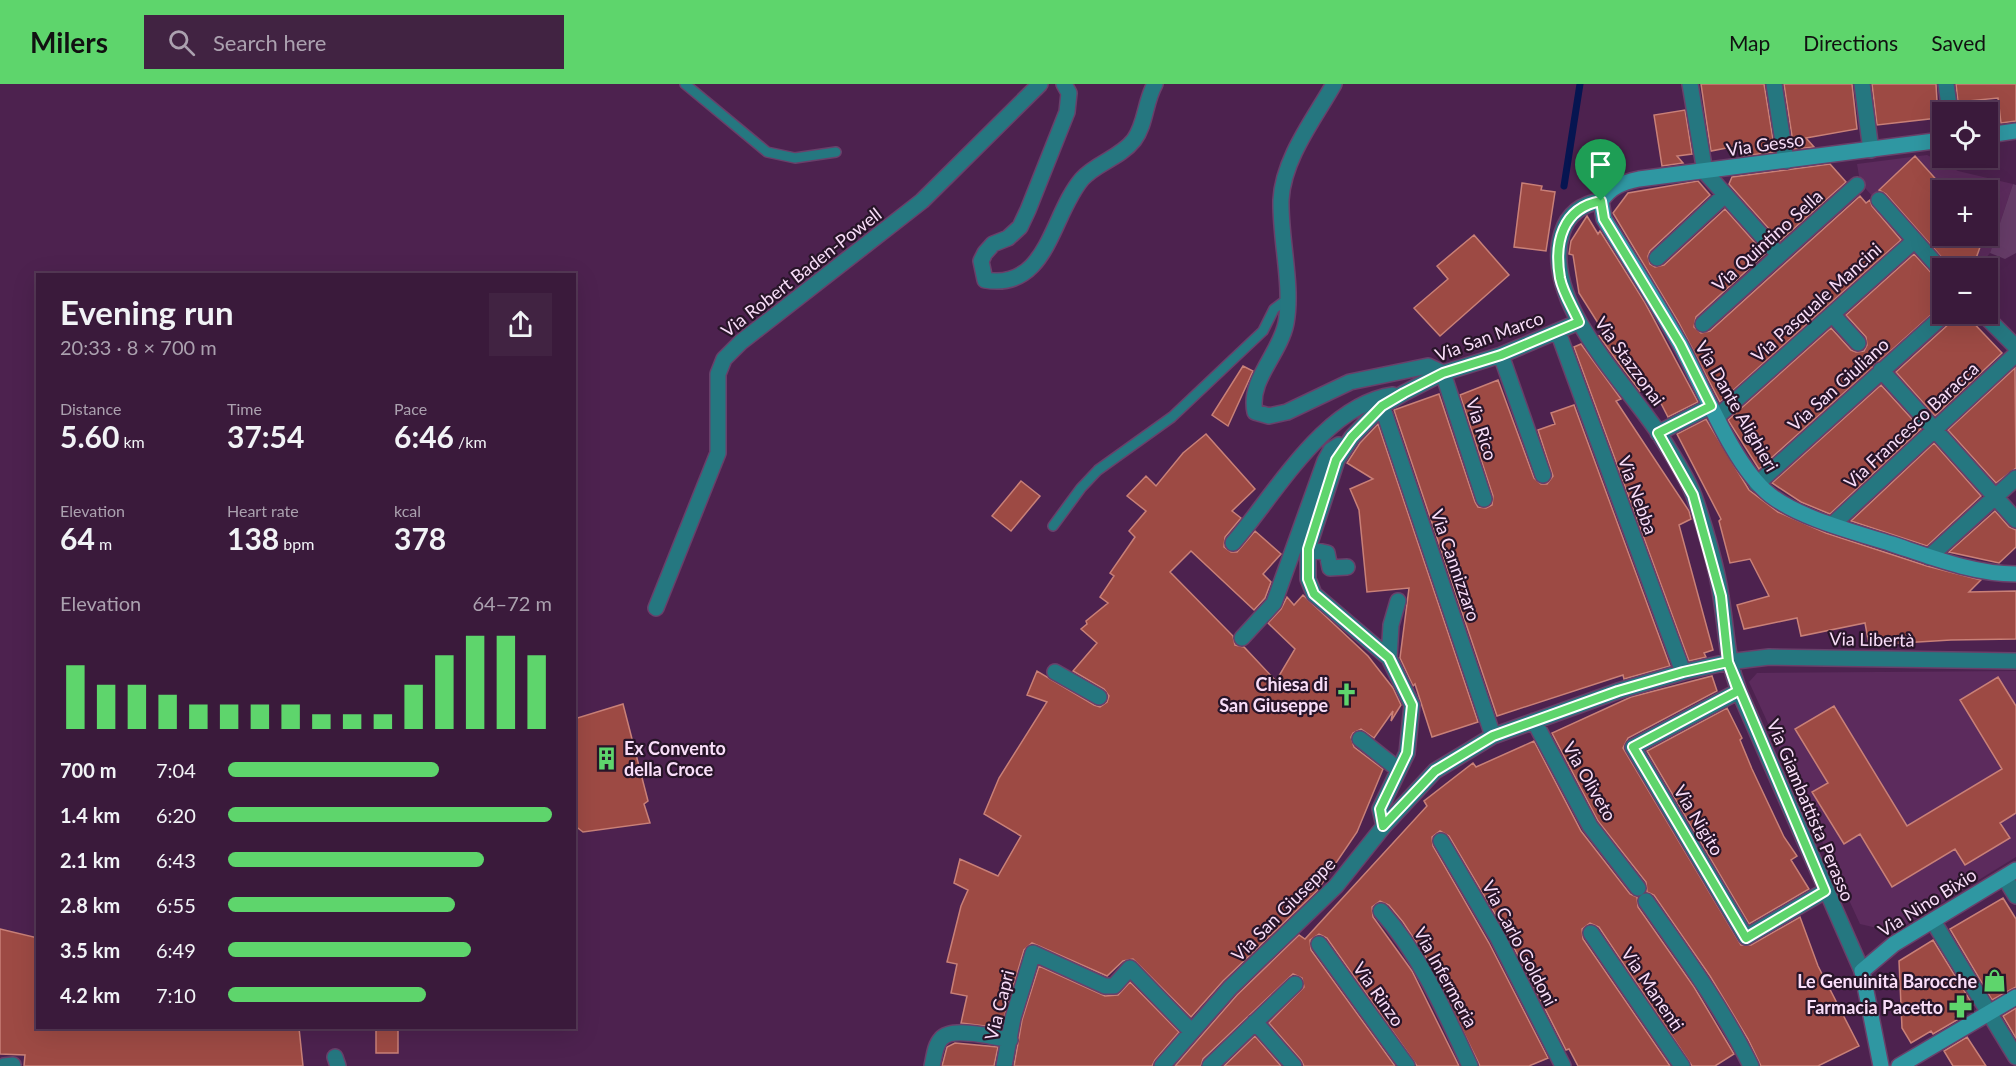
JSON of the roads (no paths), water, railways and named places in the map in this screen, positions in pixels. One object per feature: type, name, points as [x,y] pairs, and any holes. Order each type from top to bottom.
[{"type":"street","name":"Via Robert Baden-Powell","points":[[656,608],[718,453],[718,374],[724,359],[741,342],[922,201],[1040,84]]},
{"type":"street","points":[[1064,84],[1069,93],[1067,112],[1032,199],[1020,227],[1008,238],[993,244],[985,253],[981,261],[985,280],[1001,283],[1018,278],[1041,256],[1051,240],[1062,210],[1082,179],[1119,154],[1134,140],[1155,84]]},
{"type":"street","points":[[1334,84],[1298,148],[1288,170],[1281,199],[1288,303],[1281,339],[1252,399],[1255,412],[1269,416],[1287,412],[1350,382],[1428,366],[1443,373]]},
{"type":"street","points":[[1690,84],[1705,172],[1779,255]]},
{"type":"street","points":[[1774,84],[1786,161]]},
{"type":"street","points":[[1862,84],[1871,150]]},
{"type":"street","points":[[1946,84],[1949,102]]},
{"type":"street","points":[[1998,134],[2016,131]]},
{"type":"street","name":"Via Gesso","points":[[1601,201],[1609,190],[1619,184],[1932,141]]},
{"type":"street","name":"Via Quintino Sella","points":[[1703,324],[1857,184]]},
{"type":"street","points":[[1657,258],[1725,195]]},
{"type":"street","points":[[1878,200],[1932,260]]},
{"type":"street","name":"Via Stazzonai","points":[[1601,201],[1585,204],[1573,213],[1563,227],[1558,245],[1560,279],[1579,322],[1658,433],[1693,495],[1721,596],[1728,662]]},
{"type":"street","name":"Via Dante Alighieri","points":[[1601,201],[1604,219],[1680,344],[1714,411],[1757,484],[1772,497],[1833,524],[1929,557],[1986,571],[2016,574]]},
{"type":"street","name":"Via Pasquale Mancini","points":[[1658,433],[1714,411],[1832,314],[1914,241]]},
{"type":"street","points":[[1832,314],[1858,343]]},
{"type":"street","name":"Via San Marco","points":[[1352,437],[1382,406],[1443,373],[1501,355],[1579,322]]},
{"type":"street","name":"Via San Giuliano","points":[[1757,484],[1934,324]]},
{"type":"street","points":[[1993,324],[2016,347]]},
{"type":"street","name":"Via Nebba","points":[[1558,332],[1683,672]]},
{"type":"street","name":"Via Francesco Baracca","points":[[1833,524],[2016,354]]},
{"type":"street","points":[[1501,355],[1543,475]]},
{"type":"street","points":[[1881,370],[2016,520]]},
{"type":"street","name":"Via Rico","points":[[1443,373],[1484,499]]},
{"type":"street","points":[[1233,543],[1295,463],[1324,435],[1360,406],[1378,397],[1404,393]]},
{"type":"street","name":"Via Cannizzaro","points":[[1382,406],[1493,736]]},
{"type":"street","points":[[1352,437],[1336,460],[1308,549],[1308,579],[1314,594],[1389,658],[1412,705],[1407,753],[1380,809],[1383,826]]},
{"type":"street","points":[[1242,638],[1274,603],[1331,450],[1352,437]]},
{"type":"street","points":[[1929,557],[2016,478]]},
{"type":"street","points":[[1308,549],[1328,553],[1330,568],[1347,567]]},
{"type":"street","points":[[1389,658],[1391,625],[1398,601]]},
{"type":"street","name":"Via Libertà","points":[[1728,662],[1769,657],[2016,661]]},
{"type":"street","name":"Via San Giuseppe","points":[[1162,1066],[1230,988],[1336,886],[1383,826],[1435,771],[1493,736],[1683,672],[1728,662]]},
{"type":"street","name":"Via Giambattista Perasso","points":[[1728,662],[1738,691],[1862,971]]},
{"type":"street","points":[[1055,672],[1099,697]]},
{"type":"street","name":"Via Nigito","points":[[1738,691],[1633,747],[1746,938],[1825,891]]},
{"type":"street","name":"Via Oliveto","points":[[1534,721],[1590,826],[1642,894],[1713,997],[1750,1066]]},
{"type":"street","points":[[1360,740],[1399,770]]},
{"type":"street","name":"Via Carlo Goldoni","points":[[1441,841],[1498,938],[1563,1066]]},
{"type":"street","points":[[2010,874],[2016,896]]},
{"type":"street","name":"Via Nino Bixio","points":[[1862,971],[1893,944],[2010,874]]},
{"type":"street","name":"Via Infermeria","points":[[1381,911],[1401,934],[1439,999],[1470,1066]]},
{"type":"street","points":[[1933,921],[2016,1057]]},
{"type":"street","name":"Via Manenti","points":[[1591,933],[1682,1066]]},
{"type":"street","name":"Via Rinzo","points":[[1319,944],[1407,1066]]},
{"type":"street","name":"Via Capri","points":[[1004,1066],[1013,1018],[1033,953],[1105,986],[1114,986],[1130,968],[1191,1031]]},
{"type":"street","points":[[1862,971],[1881,1066]]},
{"type":"street","points":[[1210,1066],[1295,984]]},
{"type":"street","points":[[1899,1066],[2016,996]]},
{"type":"street","points":[[1255,1022],[1294,1066]]},
{"type":"street","points":[[932,1066],[940,1040],[948,1033],[978,1034],[1010,1040]]},
{"type":"street","points":[[4,1066],[13,1065]]},
{"type":"lane","points":[[685,84],[767,152],[795,158],[836,152]]},
{"type":"lane","points":[[1053,526],[1081,488],[1098,470],[1172,417],[1263,331],[1274,309],[1282,303],[1288,303]]},
{"type":"waterway","points":[[1564,186],[1580,84]]},
{"type":"place","name":"Chiesa di San Giuseppe","points":[[1346,694]]},
{"type":"place","name":"Ex Convento della Croce","points":[[606,758]]},
{"type":"place","name":"Le Genuinità Barocche","points":[[1995,981]]},
{"type":"place","name":"Farmacia Pacetto","points":[[1961,1007]]}]
